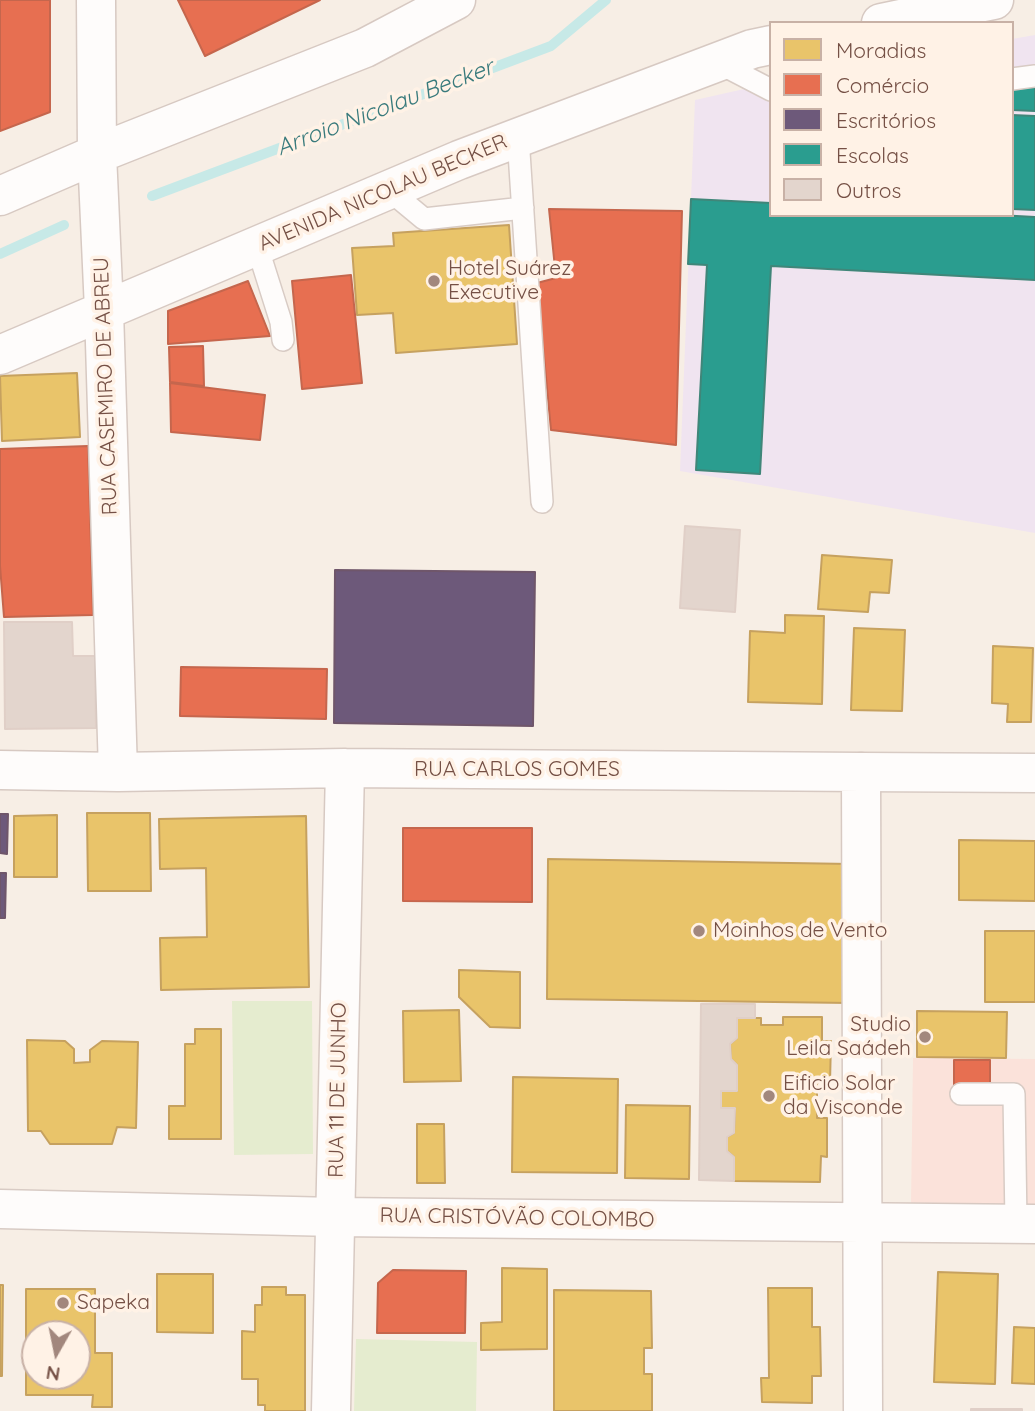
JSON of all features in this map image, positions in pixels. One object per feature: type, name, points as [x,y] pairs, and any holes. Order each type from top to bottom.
[{"type":"street","name":"RUA CASEMIRO DE ABREU","points":[[96,0],[97,154],[118,772]]},
{"type":"street","points":[[0,196],[97,154],[365,48],[456,0]]},
{"type":"street","points":[[891,21],[994,0]]},
{"type":"street","name":"AVENIDA NICOLAU BECKER","points":[[0,355],[518,137],[752,49],[769,45]]},
{"type":"street","name":"RUA CARLOS GOMES","points":[[0,770],[118,772],[345,768],[1035,773]]},
{"type":"street","name":"RUA 11 DE JUNHO","points":[[331,1411],[345,768]]},
{"type":"street","points":[[861,772],[863,1411]]},
{"type":"street","name":"RUA CRISTÓVÃO COLOMBO","points":[[0,1209],[335,1217],[1026,1224]]},
{"type":"lane","points":[[717,62],[769,89]]},
{"type":"lane","points":[[1014,79],[1035,76]]},
{"type":"lane","points":[[518,137],[542,502]]},
{"type":"lane","points":[[389,190],[424,219],[523,208]]},
{"type":"lane","points":[[257,246],[284,340]]},
{"type":"lane","points":[[961,1094],[1014,1094],[1026,1224]]},
{"type":"shaded area","points":[[1035,35],[1035,533],[680,471],[695,100],[769,83],[769,217],[1014,217],[1014,39]]},
{"type":"shaded area","points":[[913,1058],[1035,1059],[1035,1205],[911,1204]]},
{"type":"green space","points":[[232,1001],[312,1001],[313,1154],[234,1155]]},
{"type":"green space","points":[[356,1339],[477,1342],[476,1411],[354,1411]]},
{"type":"building: Moradias","name":"Hotel Suárez Executive","points":[[509,225],[517,344],[396,353],[393,313],[357,315],[352,248],[394,246],[393,233]]},
{"type":"building: Moradias","points":[[77,373],[80,437],[2,441],[0,376]]},
{"type":"building: Moradias","points":[[822,555],[892,560],[889,593],[870,592],[868,612],[818,609]]},
{"type":"building: Moradias","points":[[785,615],[824,616],[822,704],[748,702],[750,631],[785,633]]},
{"type":"building: Moradias","points":[[854,628],[905,630],[902,711],[851,710]]},
{"type":"building: Moradias","points":[[993,646],[1033,648],[1031,722],[1007,722],[1008,704],[992,703]]},
{"type":"building: Moradias","points":[[87,813],[150,813],[151,891],[88,891]]},
{"type":"building: Moradias","points":[[57,815],[57,877],[14,877],[14,816]]},
{"type":"building: Moradias","points":[[306,816],[309,987],[161,990],[160,938],[207,937],[206,868],[160,869],[159,819]]},
{"type":"building: Moradias","points":[[959,840],[1035,841],[1035,901],[959,900]]},
{"type":"building: Moradias","name":"Moinhos de Vento","points":[[548,859],[851,864],[850,1003],[547,999]]},
{"type":"building: Moradias","points":[[985,931],[1035,931],[1035,1002],[985,1002]]},
{"type":"building: Moradias","points":[[459,970],[520,972],[520,1028],[490,1027],[459,997]]},
{"type":"building: Moradias","points":[[459,1010],[461,1081],[404,1082],[403,1011]]},
{"type":"building: Moradias","points":[[917,1011],[1007,1012],[1006,1058],[917,1057]]},
{"type":"building: Moradias","name":"Eificio Solar da Visconde","points":[[783,1017],[822,1017],[822,1041],[831,1041],[830,1083],[817,1083],[817,1118],[827,1118],[827,1157],[821,1156],[820,1182],[734,1181],[734,1157],[727,1151],[727,1137],[734,1133],[735,1108],[721,1108],[721,1091],[737,1091],[737,1065],[731,1059],[730,1044],[737,1038],[737,1018],[761,1018],[761,1025],[783,1025]]},
{"type":"building: Moradias","points":[[195,1029],[221,1029],[221,1139],[169,1139],[169,1106],[185,1106],[185,1044],[195,1044]]},
{"type":"building: Moradias","points":[[27,1040],[65,1041],[74,1049],[74,1063],[90,1062],[90,1050],[102,1041],[138,1042],[136,1128],[117,1127],[112,1144],[50,1144],[41,1131],[28,1131]]},
{"type":"building: Moradias","points":[[513,1077],[618,1079],[617,1173],[512,1172]]},
{"type":"building: Moradias","points":[[626,1105],[690,1106],[689,1179],[625,1178]]},
{"type":"building: Moradias","points":[[417,1124],[444,1124],[445,1183],[417,1183]]},
{"type":"building: Moradias","points":[[502,1268],[547,1269],[547,1349],[481,1350],[481,1323],[502,1322]]},
{"type":"building: Moradias","points":[[938,1272],[998,1274],[995,1384],[934,1382]]},
{"type":"building: Moradias","points":[[157,1274],[213,1274],[213,1333],[157,1332]]},
{"type":"building: Moradias","points":[[0,1285],[3,1285],[2,1376],[0,1376]]},
{"type":"building: Moradias","points":[[262,1287],[286,1287],[286,1295],[305,1295],[305,1411],[265,1411],[265,1405],[258,1405],[258,1379],[242,1379],[242,1331],[255,1332],[255,1305],[262,1305]]},
{"type":"building: Moradias","points":[[768,1288],[812,1288],[812,1327],[820,1327],[821,1376],[812,1376],[812,1403],[762,1402],[761,1378],[769,1378]]},
{"type":"building: Moradias","points":[[26,1289],[95,1289],[95,1353],[112,1353],[112,1407],[92,1407],[93,1395],[26,1395],[26,1390],[91,1390],[91,1320],[26,1320]]},
{"type":"building: Moradias","points":[[554,1290],[651,1291],[652,1348],[644,1348],[644,1374],[652,1374],[652,1411],[554,1411]]},
{"type":"building: Moradias","points":[[1014,1327],[1035,1328],[1035,1384],[1012,1383]]},
{"type":"building: Comércio","points":[[0,0],[50,0],[50,112],[0,131]]},
{"type":"building: Comércio","points":[[178,0],[320,0],[205,56]]},
{"type":"building: Comércio","points":[[549,209],[682,211],[676,445],[551,430],[537,283],[556,278]]},
{"type":"building: Comércio","points":[[351,275],[362,383],[302,389],[292,281]]},
{"type":"building: Comércio","points":[[248,281],[270,336],[168,344],[168,311]]},
{"type":"building: Comércio","points":[[203,346],[204,386],[170,382],[169,347]]},
{"type":"building: Comércio","points":[[170,383],[265,395],[260,440],[171,432]]},
{"type":"building: Comércio","points":[[88,446],[93,615],[4,617],[0,566],[0,449]]},
{"type":"building: Comércio","points":[[181,667],[327,669],[326,719],[180,716]]},
{"type":"building: Comércio","points":[[403,828],[532,828],[532,902],[403,901]]},
{"type":"building: Comércio","points":[[954,1060],[990,1060],[990,1088],[954,1089]]},
{"type":"building: Comércio","points":[[393,1270],[466,1271],[465,1333],[377,1333],[378,1283]]},
{"type":"building: Escritórios","points":[[335,570],[535,572],[533,726],[334,723]]},
{"type":"building: Escritórios","points":[[0,814],[8,814],[7,854],[0,853]]},
{"type":"building: Escritórios","points":[[0,873],[6,873],[5,918],[0,918]]},
{"type":"building: Escolas","points":[[1035,87],[1035,111],[1014,110],[1014,89]]},
{"type":"building: Escolas","points":[[1014,115],[1035,116],[1035,210],[1014,209]]},
{"type":"building: Escolas","points":[[691,199],[769,203],[769,217],[1035,217],[1035,280],[771,266],[760,474],[696,470],[707,265],[688,264]]},
{"type":"building: Outros","points":[[685,526],[740,530],[735,612],[680,608]]},
{"type":"building: Outros","points":[[4,622],[72,622],[73,656],[95,656],[96,728],[5,729]]},
{"type":"building: Outros","points":[[701,1004],[755,1004],[755,1018],[737,1018],[737,1038],[730,1044],[731,1059],[737,1065],[737,1091],[721,1091],[721,1108],[735,1108],[734,1133],[727,1137],[727,1151],[734,1157],[734,1181],[699,1180]]},
{"type":"building: Outros","points":[[1022,1409],[1022,1411],[971,1411]]},
{"type":"waterway","name":"Arroio Nicolau Becker","points":[[152,196],[551,46],[606,0]]},
{"type":"waterway","name":"Arroio Nicolau Becker","points":[[0,254],[64,225]]},
{"type":"place","name":"Hotel Suárez Executive","points":[[434,281]]},
{"type":"place","name":"Moinhos de Vento","points":[[699,931]]},
{"type":"place","name":"Studio Leila Saádeh","points":[[925,1037]]},
{"type":"place","name":"Eificio Solar da Visconde","points":[[769,1096]]},
{"type":"place","name":"Sapeka","points":[[63,1303]]}]
